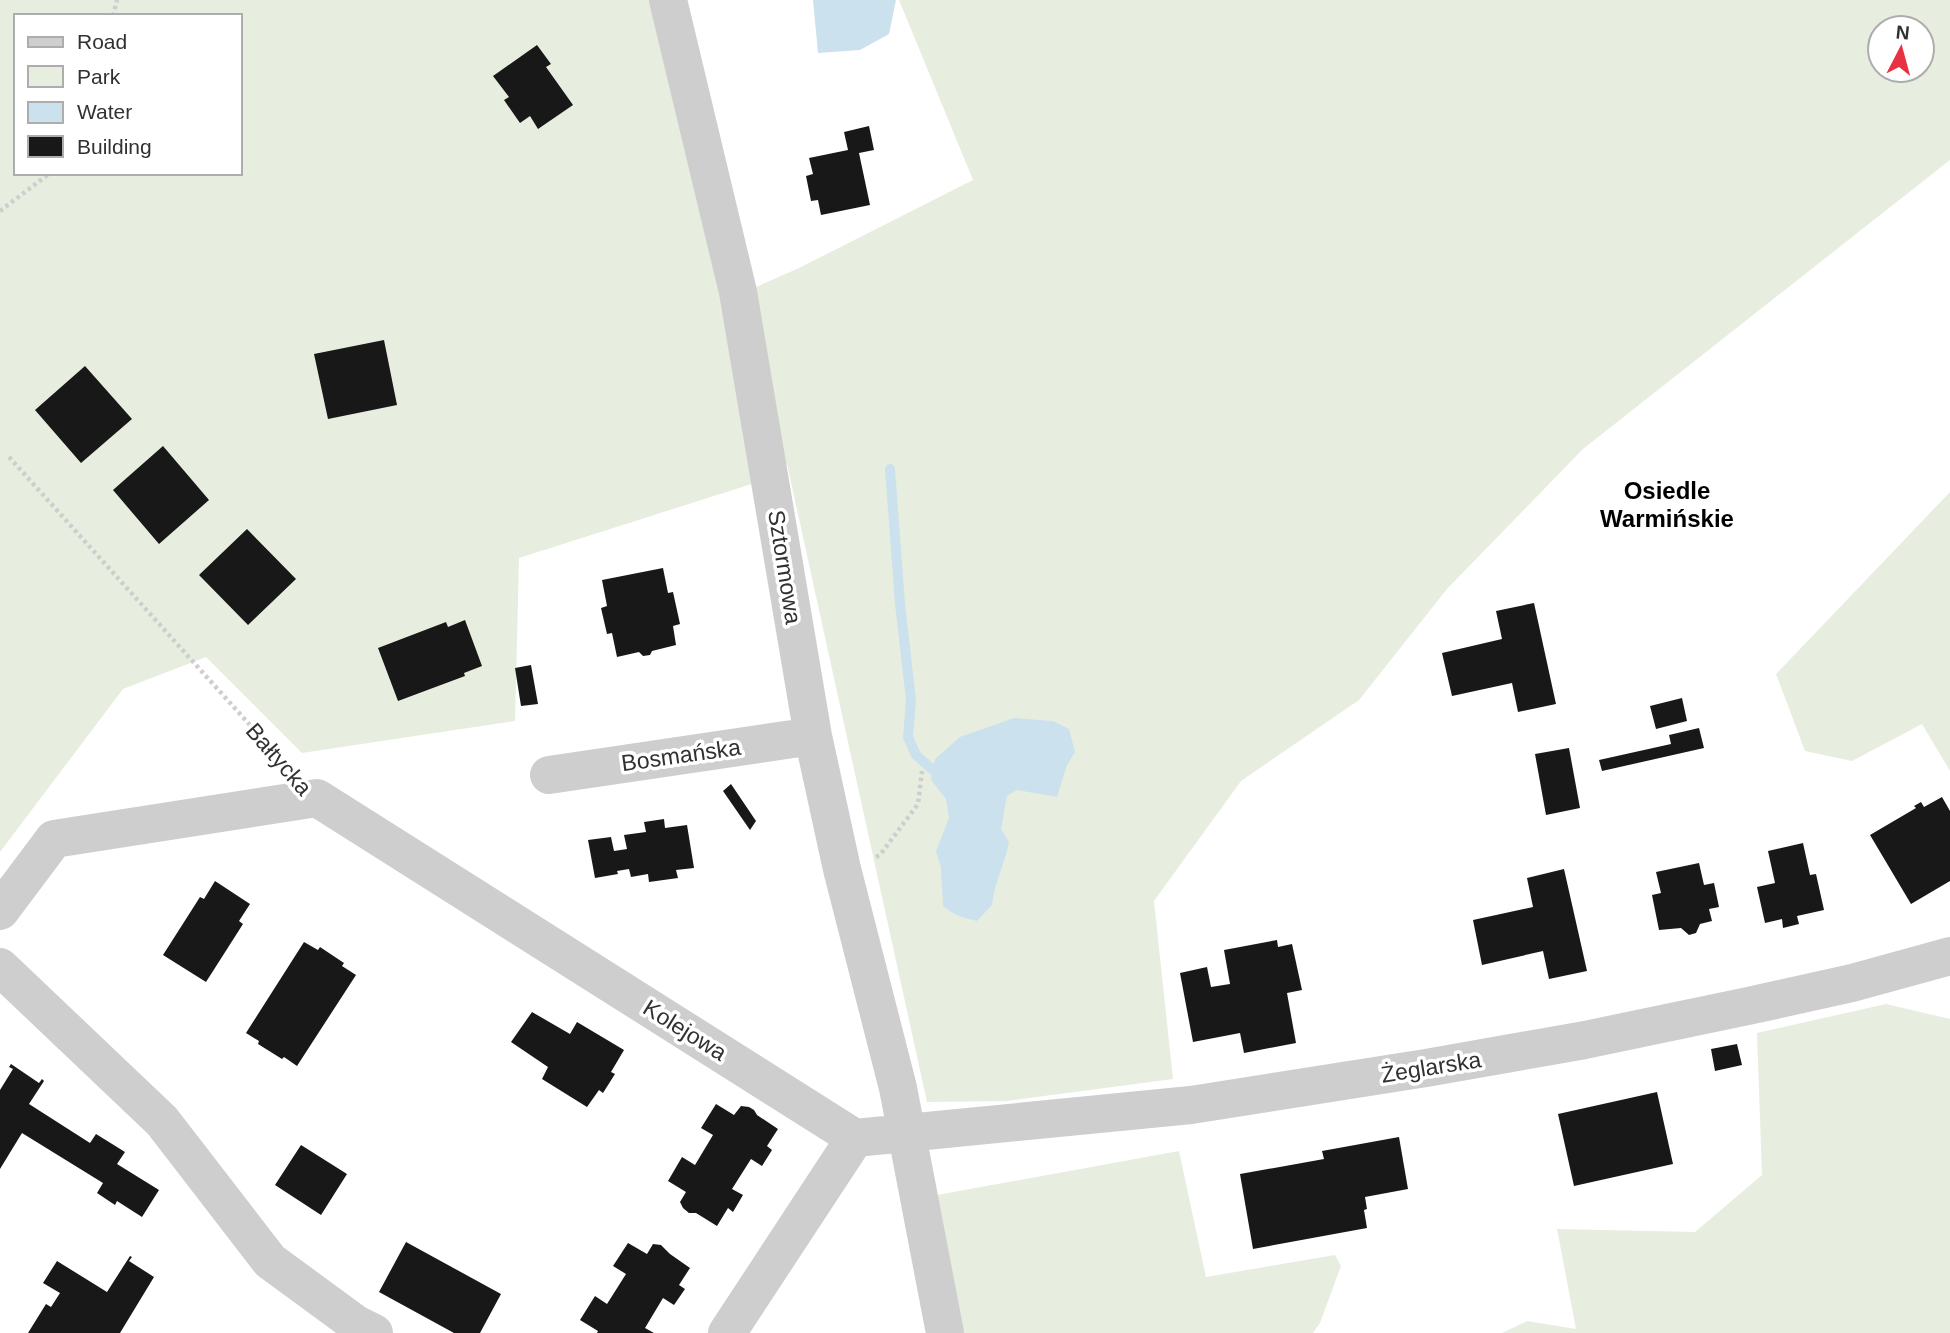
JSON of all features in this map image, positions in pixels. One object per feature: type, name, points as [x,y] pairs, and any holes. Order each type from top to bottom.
[{"type":"street","name":"Sztormowa","points":[[668,0],[738,292],[813,736],[842,869],[898,1088],[905,1133]]},
{"type":"street","name":"Bosmańska","points":[[549,775],[813,736]]},
{"type":"street","name":"Bałtycka","points":[[0,911],[54,839],[317,798]]},
{"type":"street","name":"Kolejowa","points":[[317,798],[855,1138]]},
{"type":"street","name":"Żeglarska","points":[[855,1138],[1191,1105],[1426,1069],[1586,1040],[1734,1009],[1852,983],[1929,964],[1950,956]]},
{"type":"street","points":[[0,967],[162,1121],[270,1261],[360,1330]]},
{"type":"street","points":[[905,1133],[945,1333]]},
{"type":"street","points":[[727,1333],[855,1138]]},
{"type":"path","points":[[0,211],[47,175]]},
{"type":"path","name":"Bałtycka","points":[[9,457],[317,798]]},
{"type":"path","points":[[842,869],[880,855],[898,833],[918,804],[922,771]]},
{"type":"green space","points":[[0,0],[658,0],[722,302],[799,268],[973,180],[899,0],[1950,0],[1950,160],[1583,449],[1447,589],[1359,700],[1241,781],[1154,901],[1173,1079],[1006,1101],[927,1102],[787,464],[761,481],[519,558],[515,721],[302,753],[206,657],[123,689],[0,852]]},
{"type":"green space","points":[[1950,492],[1950,771],[1922,724],[1852,761],[1805,751],[1776,674]]},
{"type":"green space","points":[[1886,1004],[1950,1019],[1950,1333],[1502,1333],[1527,1321],[1576,1329],[1557,1229],[1695,1232],[1762,1175],[1757,1033]]},
{"type":"green space","points":[[1179,1151],[1206,1277],[1335,1255],[1341,1266],[1320,1323],[1313,1333],[951,1333],[926,1197]]},
{"type":"water","points":[[813,0],[896,0],[889,34],[860,50],[818,53]]},
{"type":"water","points":[[1014,718],[1053,721],[1069,729],[1075,752],[1067,765],[1057,797],[1017,790],[1007,796],[1001,829],[1009,842],[992,905],[977,921],[959,916],[943,906],[941,868],[936,851],[949,818],[946,799],[931,780],[935,759],[960,737]]},
{"type":"building","points":[[537,45],[551,64],[546,67],[573,105],[538,129],[530,116],[520,123],[504,100],[509,97],[493,76]]},
{"type":"building","points":[[869,126],[874,150],[859,153],[870,205],[821,215],[818,200],[811,201],[806,176],[813,174],[809,158],[848,150],[844,132]]},
{"type":"building","points":[[384,340],[397,405],[328,419],[314,354]]},
{"type":"building","points":[[85,366],[132,419],[81,463],[35,410]]},
{"type":"building","points":[[163,446],[209,500],[159,544],[113,490]]},
{"type":"building","points":[[247,529],[296,579],[248,625],[199,575]]},
{"type":"building","points":[[663,568],[668,593],[673,592],[680,624],[673,626],[676,645],[652,651],[650,655],[643,656],[639,652],[617,657],[612,633],[607,634],[601,608],[607,606],[602,580]]},
{"type":"building","points":[[1534,603],[1556,704],[1518,712],[1512,683],[1452,696],[1442,653],[1502,639],[1496,611]]},
{"type":"building","points":[[465,620],[482,666],[464,673],[465,676],[398,701],[378,648],[446,622],[448,627]]},
{"type":"building","points":[[531,665],[538,704],[521,706],[515,668]]},
{"type":"building","points":[[1682,698],[1687,721],[1656,729],[1650,706]]},
{"type":"building","points":[[1699,728],[1704,748],[1602,771],[1599,760],[1671,744],[1669,735]]},
{"type":"building","points":[[1569,748],[1580,808],[1546,815],[1535,754]]},
{"type":"building","points":[[731,784],[756,821],[750,830],[723,791]]},
{"type":"building","points":[[1942,797],[1950,811],[1950,881],[1911,904],[1870,835],[1916,808],[1914,806],[1921,802],[1924,807]]},
{"type":"building","points":[[664,819],[665,828],[687,825],[694,868],[676,870],[678,878],[649,882],[648,874],[631,877],[629,869],[595,878],[588,840],[611,837],[614,851],[627,849],[624,835],[646,832],[644,822]]},
{"type":"building","points":[[1803,843],[1810,875],[1816,874],[1824,910],[1797,916],[1799,924],[1783,928],[1782,919],[1765,923],[1757,887],[1775,883],[1768,851]]},
{"type":"building","points":[[1699,863],[1704,885],[1714,883],[1719,907],[1709,909],[1712,921],[1700,924],[1696,933],[1689,935],[1681,928],[1659,930],[1652,895],[1661,893],[1656,872]]},
{"type":"building","points":[[1564,869],[1587,971],[1549,979],[1543,951],[1482,965],[1473,920],[1533,907],[1527,878]]},
{"type":"building","points":[[215,881],[250,904],[239,921],[243,924],[206,982],[163,955],[200,897],[204,899]]},
{"type":"building","points":[[1277,940],[1278,947],[1292,944],[1302,990],[1287,993],[1296,1043],[1244,1053],[1240,1033],[1193,1042],[1180,973],[1207,967],[1211,987],[1230,984],[1224,950]]},
{"type":"building","points":[[304,942],[318,950],[320,947],[344,963],[342,966],[356,975],[297,1066],[258,1044],[259,1041],[246,1033]]},
{"type":"building","points":[[532,1012],[570,1034],[577,1022],[624,1050],[611,1072],[615,1074],[603,1093],[599,1090],[587,1107],[542,1079],[548,1067],[511,1042]]},
{"type":"building","points":[[1737,1044],[1742,1065],[1715,1071],[1711,1049]]},
{"type":"building","points":[[11,1064],[39,1083],[42,1079],[44,1081],[29,1104],[90,1143],[96,1134],[125,1152],[117,1164],[159,1190],[142,1217],[117,1201],[115,1205],[97,1193],[103,1183],[22,1133],[0,1169],[0,1090],[13,1069],[9,1067]]},
{"type":"building","points":[[1657,1092],[1673,1164],[1574,1186],[1558,1114]]},
{"type":"building","points":[[716,1104],[734,1115],[741,1106],[749,1107],[778,1129],[767,1146],[772,1150],[762,1166],[751,1159],[732,1189],[743,1195],[733,1212],[728,1208],[717,1226],[683,1208],[680,1202],[686,1192],[668,1181],[682,1157],[695,1165],[713,1135],[701,1128]]},
{"type":"building","points":[[1399,1137],[1408,1189],[1365,1197],[1367,1228],[1253,1249],[1240,1174],[1324,1159],[1322,1151]]},
{"type":"building","points":[[301,1145],[347,1174],[321,1215],[275,1185]]},
{"type":"building","points":[[406,1242],[501,1294],[480,1333],[454,1333],[379,1292]]},
{"type":"building","points":[[628,1243],[647,1254],[653,1244],[661,1245],[690,1268],[679,1285],[685,1289],[674,1305],[663,1298],[645,1328],[654,1333],[597,1333],[598,1331],[580,1320],[595,1296],[607,1304],[626,1274],[613,1266]]},
{"type":"building","points":[[130,1256],[132,1257],[129,1261],[154,1277],[120,1333],[28,1333],[46,1304],[51,1307],[60,1293],[43,1283],[57,1261],[107,1292]]},
{"type":"waterway","points":[[890,469],[900,604],[911,700],[908,737],[916,755],[933,770]]},
{"type":"district","name":"Osiedle Warmińskie","points":[[1667,504]]}]
